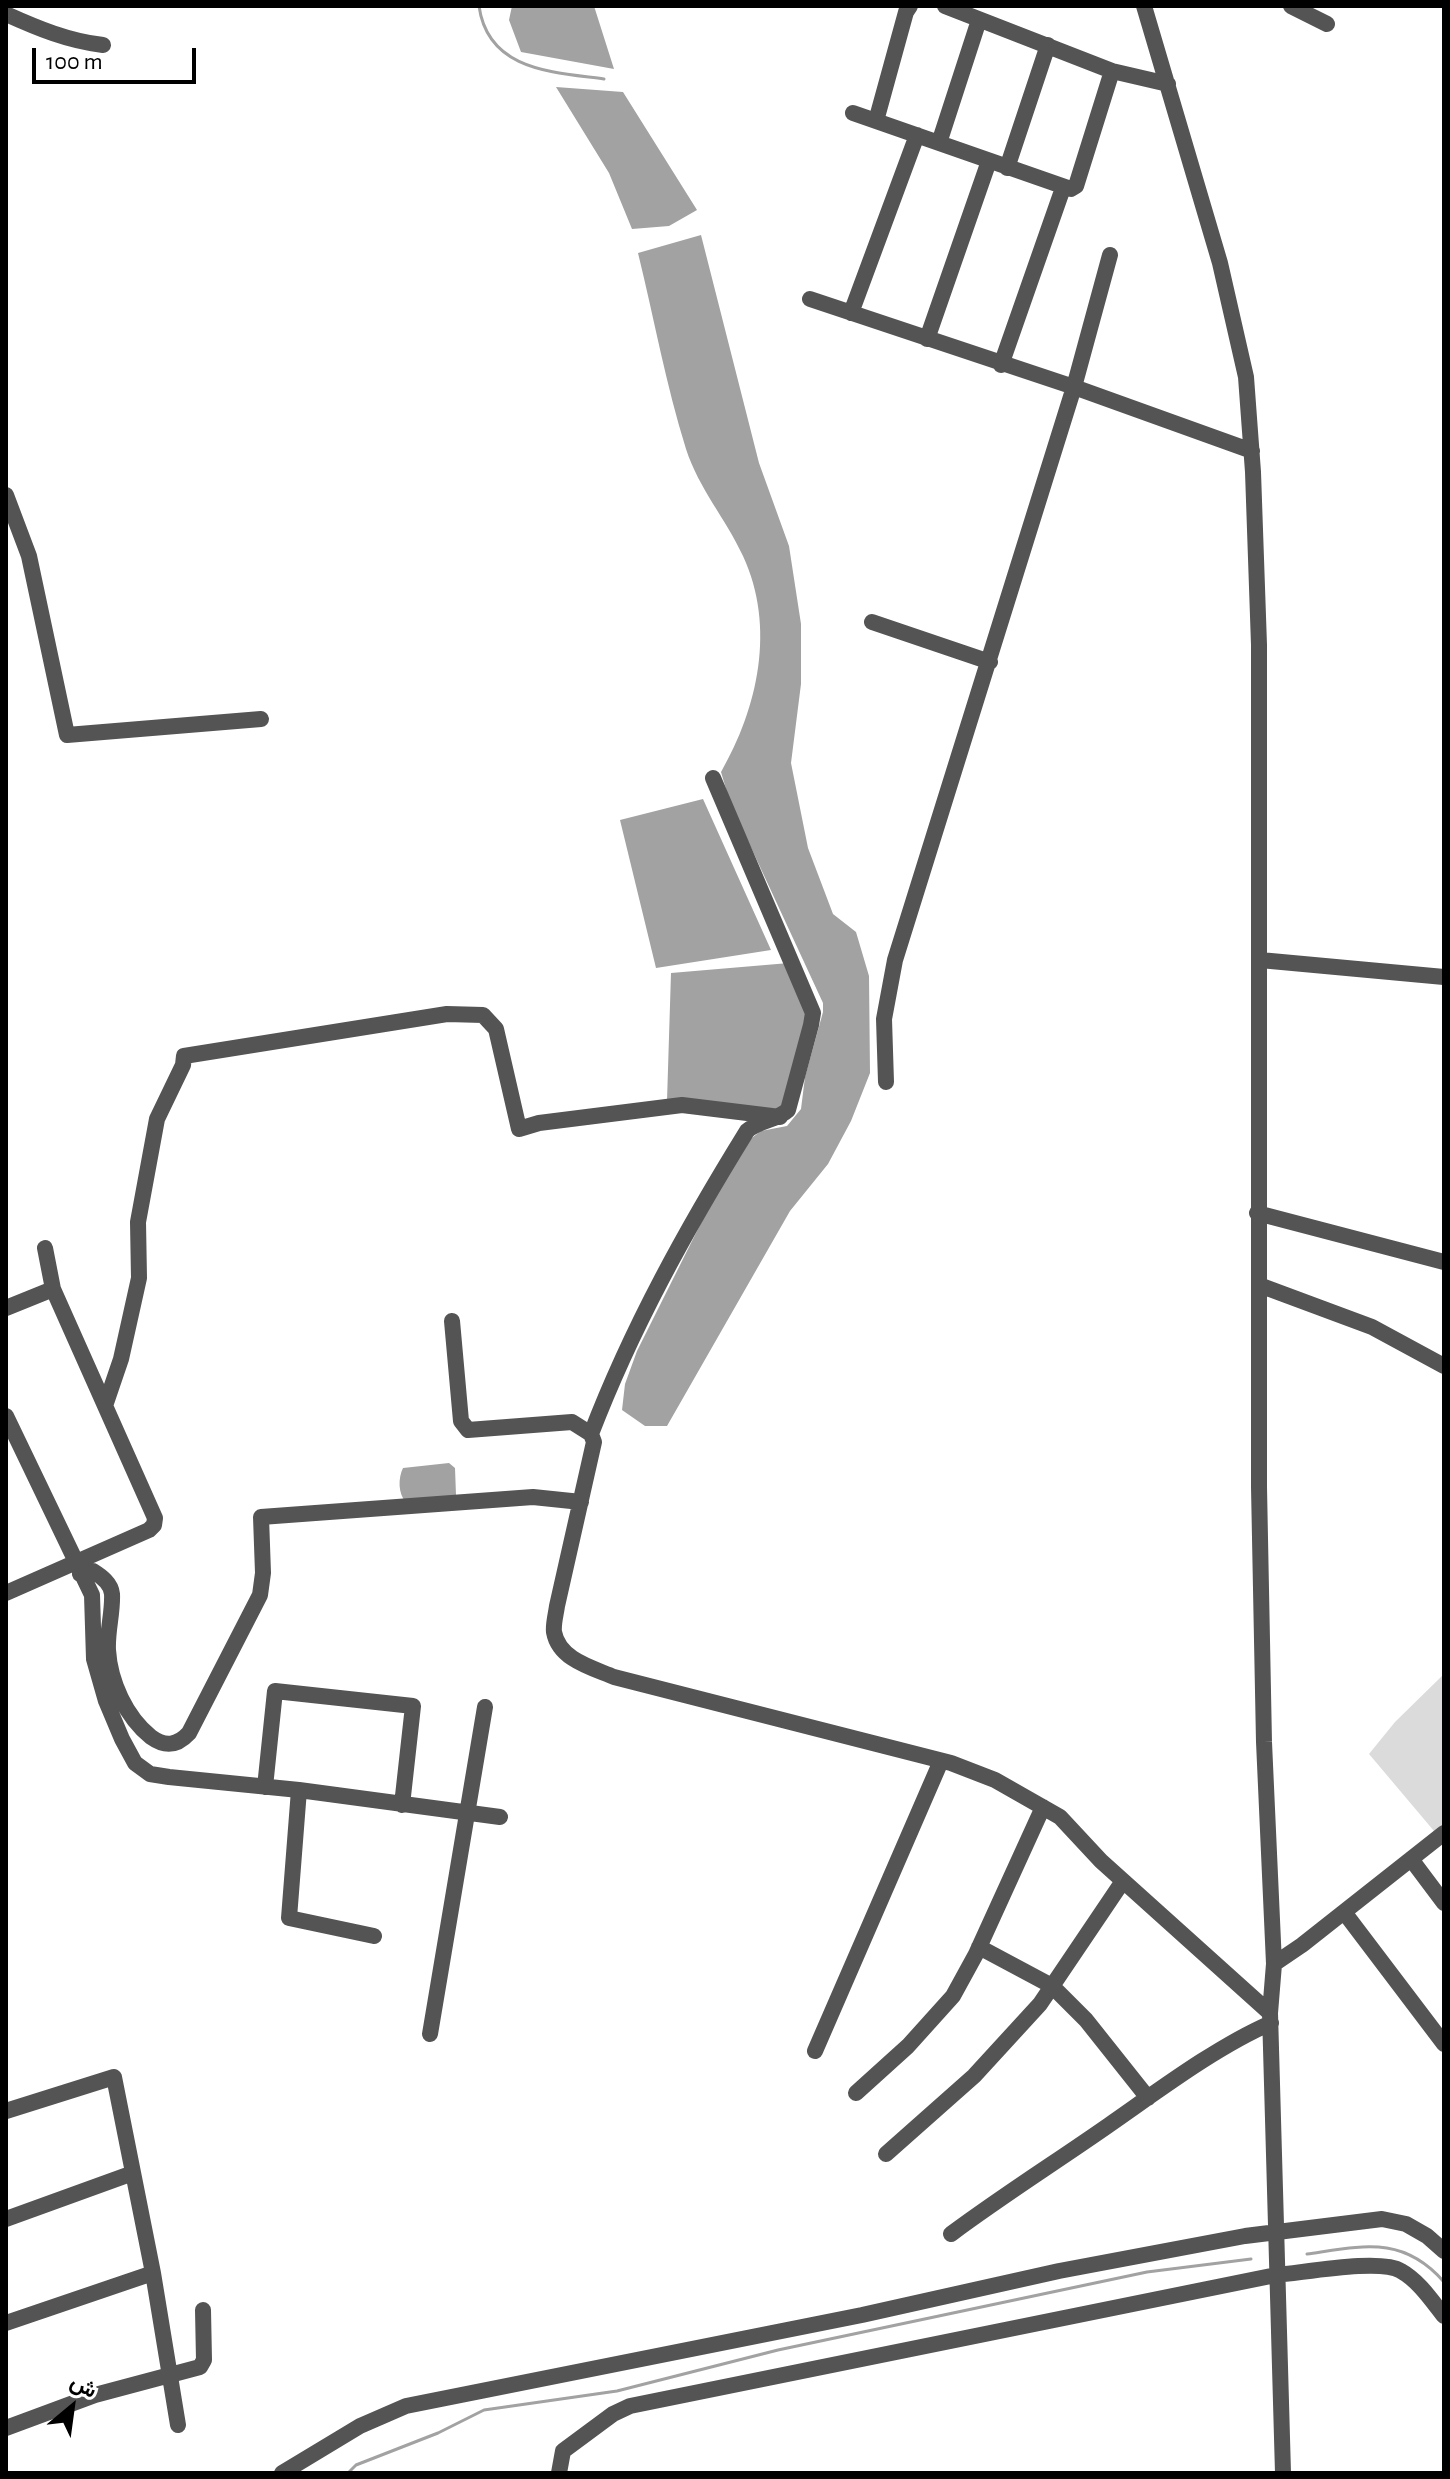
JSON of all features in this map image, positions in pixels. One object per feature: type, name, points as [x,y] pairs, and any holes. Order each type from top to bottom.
[{"type":"street","points":[[876,121],[910,6]]},
{"type":"street","points":[[945,6],[1112,71],[1168,84]]},
{"type":"street","points":[[1144,6],[1220,263],[1243,362],[1252,451],[1258,573],[1259,1499],[1264,1742],[1274,1964],[1270,2018],[1283,2473]]},
{"type":"street","points":[[1291,6],[1327,24]]},
{"type":"street","points":[[6,14],[36,28],[83,43],[103,45]]},
{"type":"street","points":[[939,143],[979,20]]},
{"type":"street","points":[[1007,168],[1048,45]]},
{"type":"street","points":[[853,113],[1071,189],[1076,186],[1112,71]]},
{"type":"street","points":[[851,313],[917,135]]},
{"type":"street","points":[[927,339],[989,161]]},
{"type":"street","points":[[1001,365],[1063,188]]},
{"type":"street","points":[[886,1082],[884,1019],[895,960],[1074,387],[1110,255]]},
{"type":"street","points":[[810,299],[1074,387],[1252,451]]},
{"type":"street","points":[[6,495],[29,556],[67,735],[261,719]]},
{"type":"street","points":[[872,622],[990,662]]},
{"type":"street","points":[[591,1434],[616,1369],[680,1241],[747,1131],[753,1125],[780,1117],[788,1110],[813,1013],[713,778]]},
{"type":"street","points":[[1260,960],[1444,977]]},
{"type":"street","points":[[106,1403],[121,1359],[139,1278],[138,1222],[157,1119],[183,1065],[184,1056],[447,1014],[483,1015],[496,1029],[519,1129],[539,1123],[682,1105],[780,1117]]},
{"type":"street","points":[[1257,1213],[1444,1262]]},
{"type":"street","points":[[6,1593],[78,1570],[149,1530],[155,1518],[53,1289],[45,1248]]},
{"type":"street","points":[[1259,1285],[1372,1327],[1444,1366]]},
{"type":"street","points":[[6,1308],[53,1289]]},
{"type":"street","points":[[452,1321],[461,1421],[468,1430],[572,1422],[591,1434],[594,1442],[554,1631],[560,1645],[574,1660],[614,1677],[970,1768],[1060,1817],[1123,1881],[1270,2018]]},
{"type":"street","points":[[6,1416],[92,1595],[94,1659],[106,1701],[135,1763],[150,1774],[500,1817]]},
{"type":"street","points":[[78,1570],[93,1571],[104,1578],[112,1591],[108,1648],[110,1669],[124,1705],[142,1730],[158,1742],[171,1745],[182,1741],[189,1733],[260,1595],[263,1573],[261,1517],[519,1497],[581,1502]]},
{"type":"street","points":[[265,1787],[275,1691],[413,1706],[402,1805]]},
{"type":"street","points":[[430,2034],[485,1707]]},
{"type":"street","points":[[815,2051],[941,1761]]},
{"type":"street","points":[[299,1790],[289,1918],[374,1936]]},
{"type":"street","points":[[856,2093],[908,2046],[953,1996],[979,1947],[1043,1807]]},
{"type":"street","points":[[1274,1964],[1444,1833]]},
{"type":"street","points":[[1411,1859],[1444,1903]]},
{"type":"street","points":[[886,2154],[974,2076],[1040,2004],[1123,1881]]},
{"type":"street","points":[[1344,1912],[1444,2044]]},
{"type":"street","points":[[979,1947],[1052,1986],[1086,2020],[1148,2098]]},
{"type":"street","points":[[951,2234],[992,2203],[1270,2018]]},
{"type":"street","points":[[6,2111],[114,2077],[153,2273],[178,2425]]},
{"type":"street","points":[[6,2219],[133,2173]]},
{"type":"street","points":[[282,2473],[360,2426],[406,2406],[862,2315],[1059,2271],[1245,2236],[1382,2219],[1406,2224],[1444,2251]]},
{"type":"street","points":[[559,2473],[563,2451],[613,2414],[630,2406],[1276,2275],[1378,2265],[1400,2269],[1423,2289],[1444,2316]]},
{"type":"street","points":[[6,2323],[153,2273]]},
{"type":"street","points":[[6,2428],[95,2395],[200,2367],[204,2360],[203,2310]]},
{"type":"shaded area","points":[[512,6],[594,6],[614,69],[521,52],[509,20]]},
{"type":"shaded area","points":[[556,87],[623,92],[697,210],[669,226],[632,229],[609,173]]},
{"type":"shaded area","points":[[701,235],[759,463],[789,546],[801,624],[801,684],[791,763],[808,848],[833,914],[856,932],[869,976],[870,1073],[851,1121],[828,1164],[790,1211],[667,1426],[645,1426],[622,1410],[625,1384],[637,1351],[708,1209],[749,1140],[761,1131],[787,1126],[801,1109],[805,1077],[823,1012],[823,1003],[730,802],[721,772],[745,721],[753,694],[758,667],[759,611],[743,556],[691,464],[666,376],[638,253]]},
{"type":"shaded area","points":[[703,799],[771,950],[656,968],[620,820]]},
{"type":"shaded area","points":[[789,963],[810,1013],[781,1112],[667,1101],[671,973]]},
{"type":"shaded area","points":[[449,1463],[455,1468],[456,1495],[406,1502],[400,1486],[403,1468]]},
{"type":"shaded area","points":[[1444,1674],[1444,1825],[1434,1831],[1369,1754],[1395,1722]]},
{"type":"waterway","points":[[479,6],[485,28],[495,44],[509,56],[544,70],[604,79]]},
{"type":"waterway","points":[[1307,2254],[1364,2247],[1397,2250],[1429,2267],[1444,2282]]},
{"type":"waterway","points":[[348,2473],[356,2465],[438,2433],[484,2410],[617,2391],[778,2350],[1147,2272],[1251,2259]]}]
